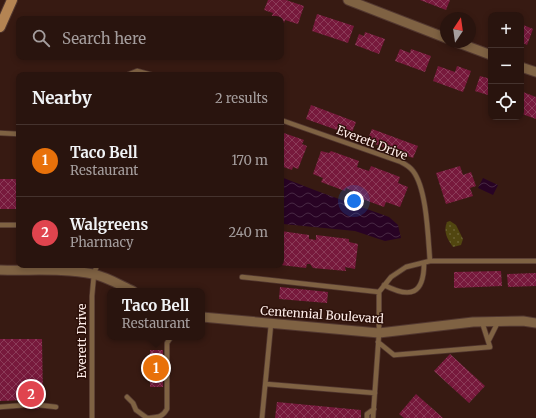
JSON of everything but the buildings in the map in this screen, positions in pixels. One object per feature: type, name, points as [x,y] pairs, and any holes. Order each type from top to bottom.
[{"type":"main road","points":[[0,27],[12,0]]},
{"type":"street","points":[[348,0],[440,36]]},
{"type":"street","points":[[471,48],[488,55]]},
{"type":"street","points":[[524,68],[536,72]]},
{"type":"street","points":[[0,270],[96,270],[109,279],[127,288]]},
{"type":"street","name":"Centennial Boulevard","points":[[205,317],[379,338],[482,322],[523,321],[536,323]]},
{"type":"lane","name":"Everett Drive","points":[[284,121],[401,162],[412,170],[418,178],[423,195],[430,261]]},
{"type":"lane","points":[[0,133],[16,134]]},
{"type":"lane","points":[[0,225],[16,225]]},
{"type":"lane","points":[[373,418],[379,338],[380,292],[390,276],[406,267],[430,261],[536,261]]},
{"type":"lane","points":[[384,285],[398,292],[407,293],[416,290],[422,283],[424,276],[424,263]]},
{"type":"lane","name":"Everett Drive","points":[[92,418],[92,296],[96,270]]},
{"type":"lane","points":[[242,277],[380,292]]},
{"type":"lane","points":[[489,340],[498,321]]},
{"type":"lane","points":[[379,338],[394,355],[490,347],[482,322]]},
{"type":"lane","points":[[262,418],[271,324]]},
{"type":"lane","points":[[127,397],[133,403],[136,410],[148,418],[160,417],[164,415],[167,409],[167,343],[169,340]]},
{"type":"lane","points":[[266,384],[375,393]]},
{"type":"lane","points":[[0,407],[26,405]]},
{"type":"lane","points":[[39,405],[56,407]]},
{"type":"lane","points":[[367,418],[367,414],[374,409]]},
{"type":"shaded area","points":[[450,221],[456,225],[463,239],[461,245],[453,247],[447,238],[445,229],[447,222]]},
{"type":"water","points":[[284,178],[389,217],[398,225],[401,238],[385,241],[355,231],[284,224]]},
{"type":"water","points":[[483,178],[498,185],[493,195],[478,188]]},
{"type":"place","name":"Taco Bell","points":[[156,368]]},
{"type":"place","name":"Walgreens","points":[[31,394]]}]
